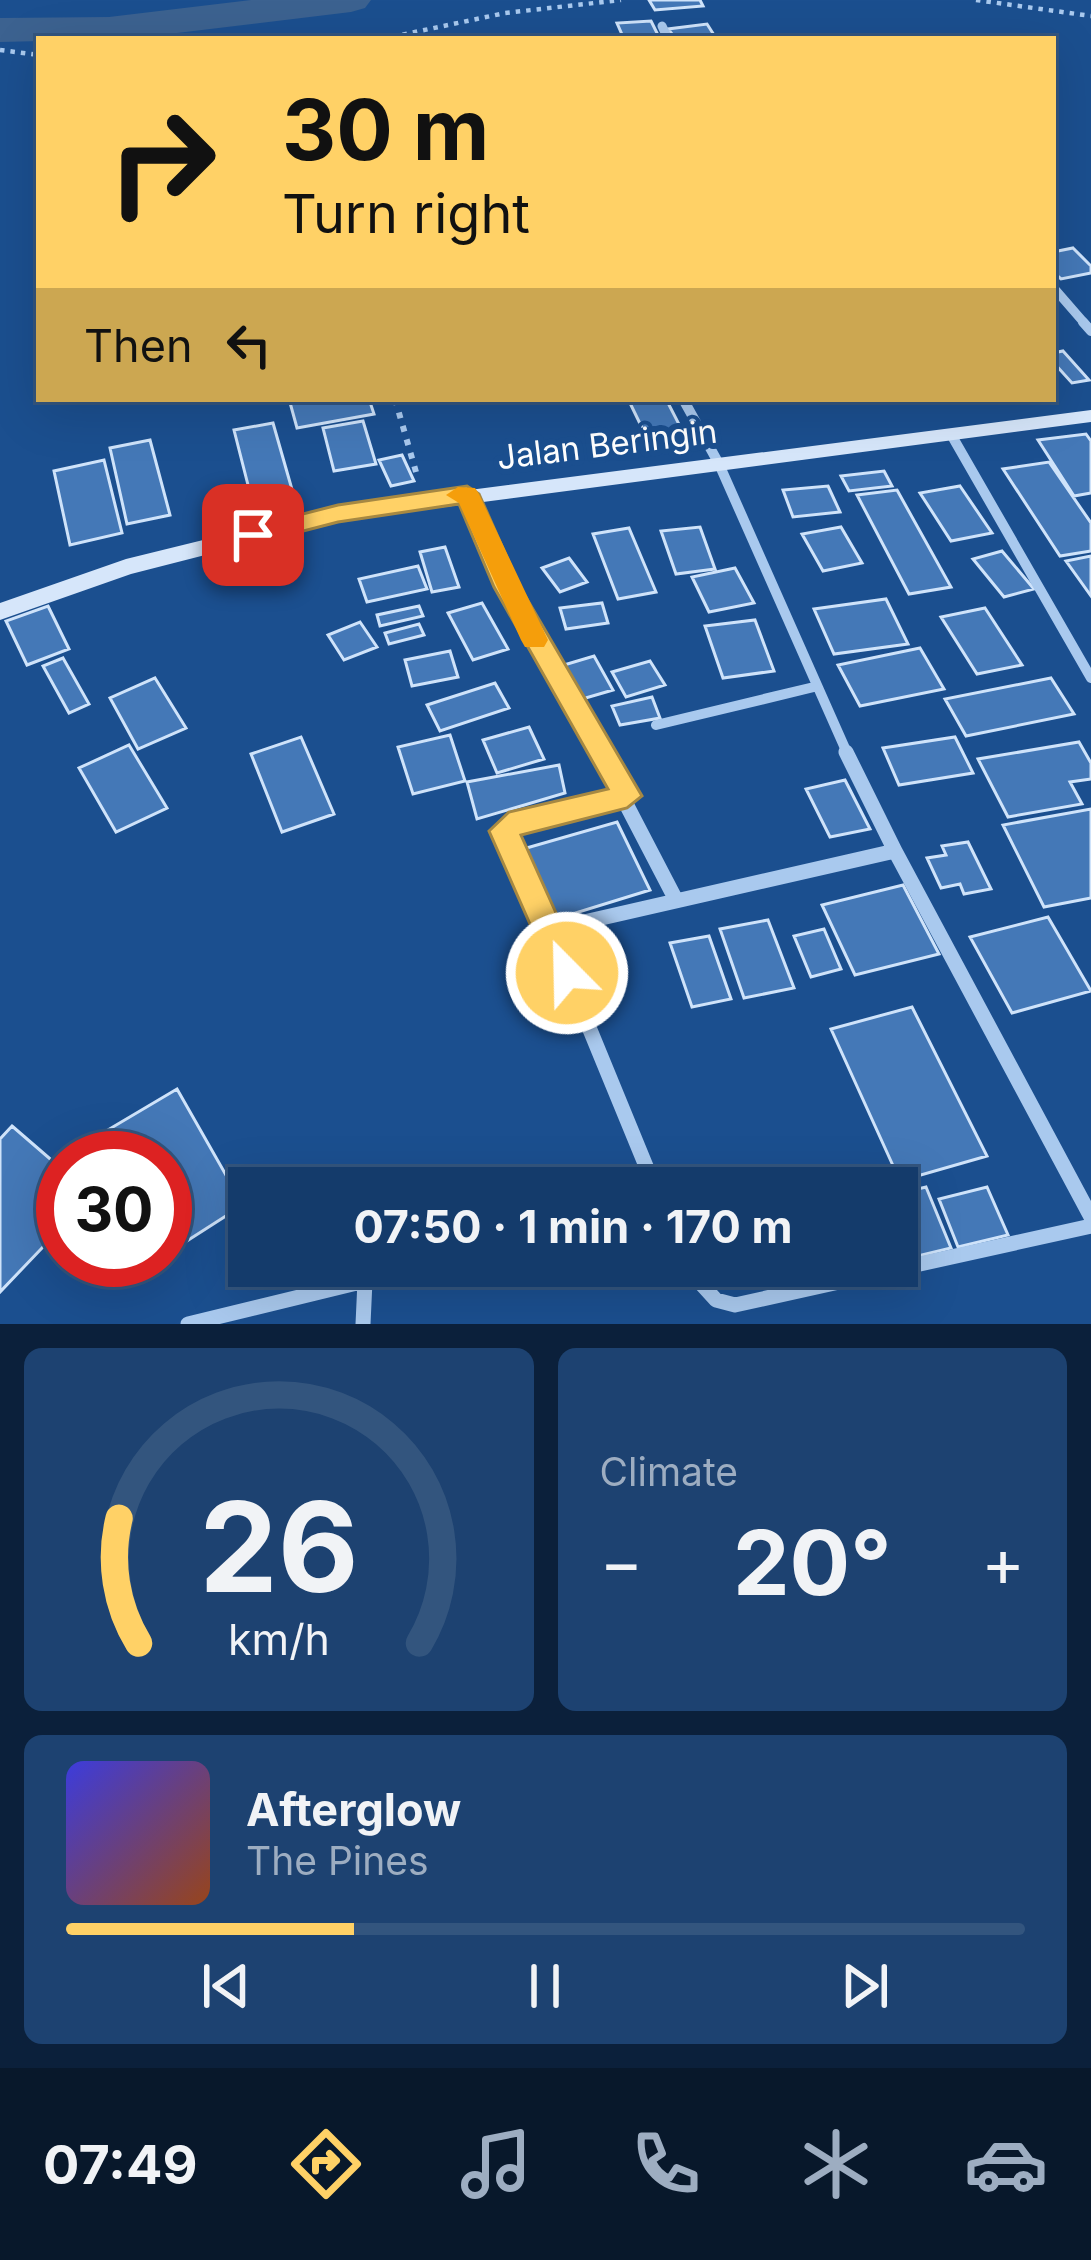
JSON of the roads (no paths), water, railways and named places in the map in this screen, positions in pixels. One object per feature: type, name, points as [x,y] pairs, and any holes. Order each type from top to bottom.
[{"type":"street","points":[[662,26],[667,36]]},
{"type":"street","points":[[1056,290],[1091,331]]},
{"type":"street","points":[[685,402],[719,464],[814,687],[895,851],[1091,1222],[918,1262]]},
{"type":"street","name":"Jalan Beringin","points":[[0,612],[126,567],[338,514],[1091,416]]},
{"type":"street","points":[[952,436],[1091,678]]},
{"type":"street","points":[[467,494],[507,587],[627,796],[676,901]]},
{"type":"street","points":[[656,725],[814,687]]},
{"type":"street","points":[[627,796],[520,820],[504,831],[646,1167]]},
{"type":"street","points":[[549,930],[895,851]]},
{"type":"street","points":[[188,1324],[339,1287]]},
{"type":"street","points":[[363,1324],[364,1287]]},
{"type":"street","points":[[704,1287],[716,1300],[735,1305],[812,1287]]},
{"type":"waterway","points":[[0,30],[109,29],[351,0]]}]
